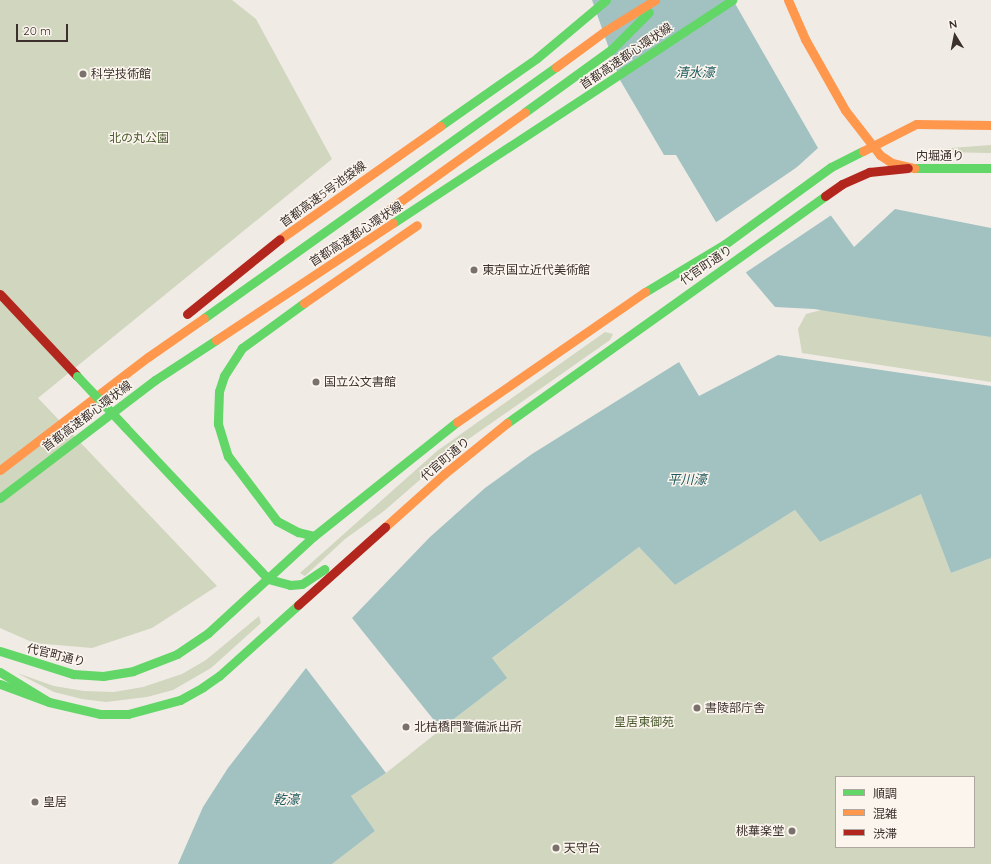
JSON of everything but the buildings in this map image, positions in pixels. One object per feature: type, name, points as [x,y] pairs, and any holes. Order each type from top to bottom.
[{"type":"main road","name":"首都高速5号池袋線","points":[[181,319],[235,274],[334,200],[536,58],[606,0]]},
{"type":"main road","name":"首都高速都心環状線","points":[[0,470],[63,420],[154,353],[347,218],[606,31],[656,0]]},
{"type":"main road","points":[[377,218],[612,49],[640,23],[656,0]]},
{"type":"main road","name":"首都高速都心環状線","points":[[0,498],[155,380],[732,0]]},
{"type":"main road","name":"内堀通り","points":[[778,0],[805,39],[845,110],[871,146],[892,163],[908,168],[991,168]]},
{"type":"main road","name":"内堀通り","points":[[788,0],[805,39]]},
{"type":"main road","points":[[871,146],[916,124],[991,125]]},
{"type":"main road","points":[[446,201],[514,145]]},
{"type":"main road","name":"代官町通り","points":[[0,651],[73,674],[104,676],[133,671],[177,654],[196,642],[268,579],[314,536],[429,442],[632,300],[725,244],[832,167],[871,146]]},
{"type":"main road","name":"代官町通り","points":[[0,672],[48,702],[100,714],[128,714],[180,700],[219,676],[388,524],[506,424],[842,184],[869,172],[908,168]]},
{"type":"main road","points":[[314,536],[298,532],[277,521],[237,470],[228,456],[218,424],[219,391],[232,360],[247,343],[374,256],[428,216]]},
{"type":"main road","points":[[155,380],[333,250]]},
{"type":"main road","points":[[0,294],[268,579],[290,585],[302,584],[312,579],[342,554],[388,524]]},
{"type":"main road","points":[[63,420],[163,334]]},
{"type":"main road","points":[[471,412],[486,411],[496,414],[506,424]]},
{"type":"main road","points":[[0,684],[48,702]]},
{"type":"green space","name":"北の丸公園","points":[[0,0],[232,0],[256,19],[332,159],[38,398],[217,586],[152,628],[92,648],[34,643],[0,628]]},
{"type":"green space","points":[[991,145],[991,153],[938,152],[938,149]]},
{"type":"green space","points":[[825,309],[991,335],[991,382],[802,353],[798,329],[806,314]]},
{"type":"green space","points":[[605,332],[613,334],[610,340],[460,445],[384,511],[345,539],[305,576],[300,573],[437,451]]},
{"type":"green space","name":"皇居東御苑","points":[[921,493],[951,573],[991,558],[991,864],[332,864],[375,831],[351,796],[386,773],[506,678],[491,659],[639,547],[675,585],[795,510],[820,542]]},
{"type":"green space","points":[[259,616],[261,623],[211,668],[173,690],[147,697],[106,702],[82,699],[54,692],[17,673],[54,686],[84,691],[114,692],[143,687],[182,674],[206,660]]},
{"type":"water","name":"清水濠","points":[[592,0],[733,0],[818,148],[796,168],[854,247],[895,209],[991,228],[991,337],[814,309],[775,307],[747,274],[676,155],[664,155],[620,80]]},
{"type":"water","name":"平川濠","points":[[778,355],[991,386],[991,558],[951,573],[921,494],[820,542],[795,510],[675,585],[639,547],[492,658],[507,678],[441,729],[352,618],[430,537],[485,488],[532,454],[679,362],[699,396]]},
{"type":"water","name":"乾濠","points":[[306,668],[386,773],[351,796],[375,831],[332,864],[178,864],[203,807],[228,768]]},
{"type":"pier","points":[[806,161],[798,168],[833,214],[745,273],[715,223]]},
{"type":"traffic: fast","points":[[440,126],[537,58],[606,0]]},
{"type":"traffic: fast","points":[[393,223],[732,0]]},
{"type":"traffic: fast","points":[[525,112],[612,49],[649,12]]},
{"type":"traffic: fast","points":[[204,318],[556,67]]},
{"type":"traffic: fast","points":[[645,292],[725,244],[831,167],[863,151]]},
{"type":"traffic: fast","points":[[914,168],[991,168]]},
{"type":"traffic: fast","points":[[507,423],[825,196]]},
{"type":"traffic: fast","points":[[304,303],[242,348],[224,376],[219,391],[218,424],[228,456],[277,521],[298,532],[314,536]]},
{"type":"traffic: fast","points":[[0,498],[155,380],[216,340]]},
{"type":"traffic: fast","points":[[77,376],[125,427]]},
{"type":"traffic: fast","points":[[0,651],[73,674],[103,676],[133,671],[177,654],[208,633],[314,536],[457,422]]},
{"type":"traffic: fast","points":[[125,427],[268,579],[290,585],[302,584],[324,569]]},
{"type":"traffic: fast","points":[[0,672],[49,702],[100,714],[128,714],[180,700],[203,687],[219,676],[298,605]]},
{"type":"traffic: fast","points":[[0,684],[49,702]]},
{"type":"traffic: slow","points":[[556,67],[605,31],[655,0]]},
{"type":"traffic: slow","points":[[788,0],[805,39],[845,110],[880,155],[892,163],[914,168]]},
{"type":"traffic: slow","points":[[384,213],[525,112]]},
{"type":"traffic: slow","points":[[863,151],[916,124],[991,125]]},
{"type":"traffic: slow","points":[[280,239],[440,126]]},
{"type":"traffic: slow","points":[[216,340],[393,223]]},
{"type":"traffic: slow","points":[[304,303],[417,225]]},
{"type":"traffic: slow","points":[[457,422],[645,292]]},
{"type":"traffic: slow","points":[[0,470],[148,357],[204,318]]},
{"type":"traffic: slow","points":[[385,527],[444,474],[507,423]]},
{"type":"traffic: jam","points":[[825,196],[842,184],[869,172],[908,168]]},
{"type":"traffic: jam","points":[[187,314],[280,239]]},
{"type":"traffic: jam","points":[[0,294],[77,376]]},
{"type":"traffic: jam","points":[[298,605],[385,527]]},
{"type":"place","name":"科学技術館","points":[[83,74]]},
{"type":"place","name":"東京国立近代美術館","points":[[474,270]]},
{"type":"place","name":"国立公文書館","points":[[316,382]]},
{"type":"place","name":"書陵部庁舎","points":[[697,708]]},
{"type":"place","name":"北桔橋門警備派出所","points":[[406,727]]},
{"type":"place","name":"皇居","points":[[35,802]]},
{"type":"place","name":"桃華楽堂","points":[[792,831]]},
{"type":"place","name":"天守台","points":[[556,848]]}]
